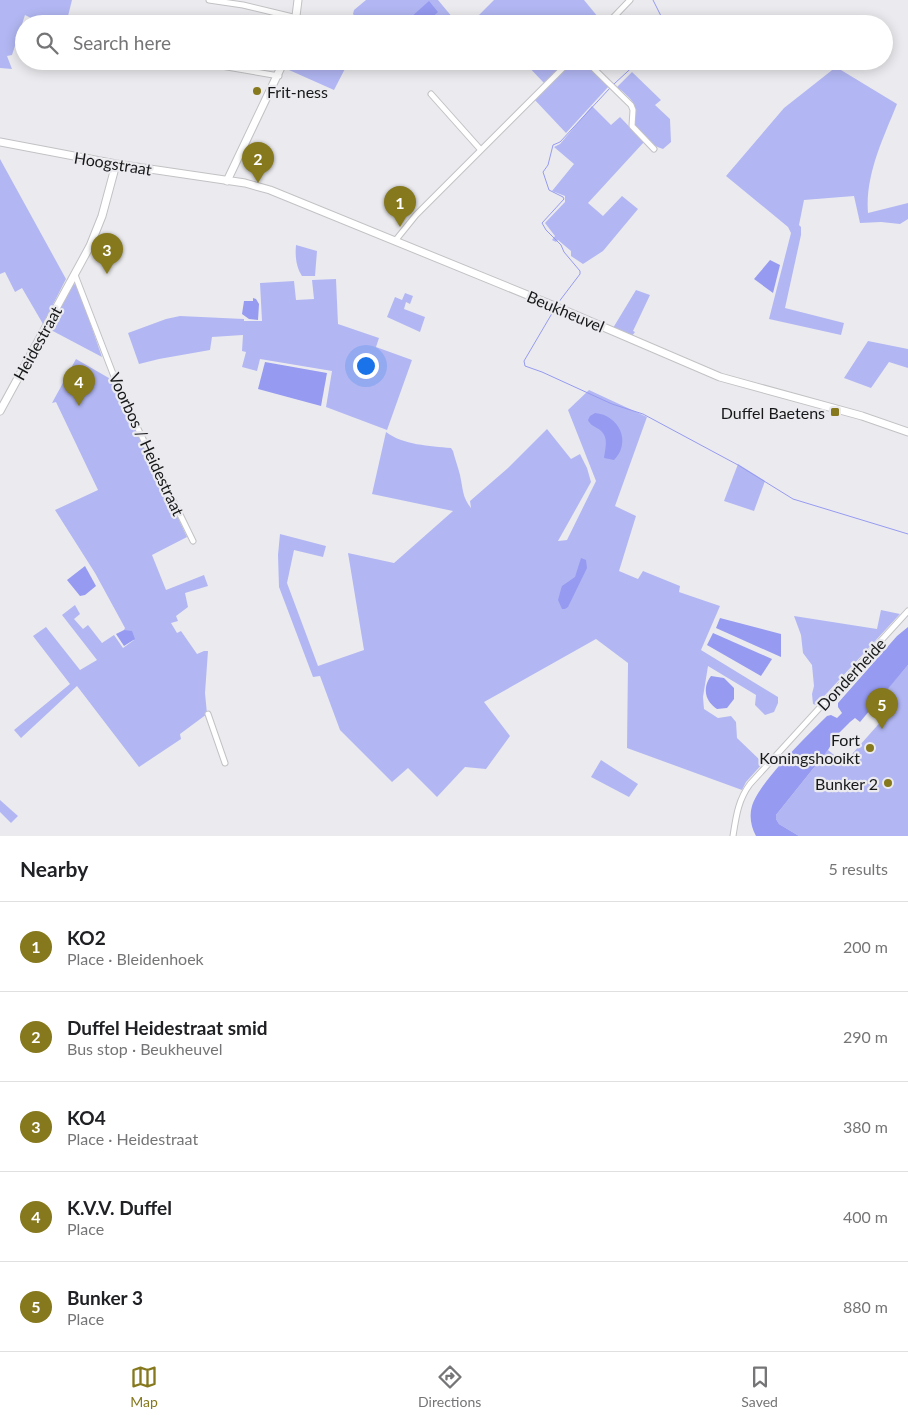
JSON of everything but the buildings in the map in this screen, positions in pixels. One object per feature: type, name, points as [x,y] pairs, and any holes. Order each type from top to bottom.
[{"type":"street","points":[[209,0],[243,5],[276,15]]},
{"type":"street","points":[[297,15],[298,0]]},
{"type":"street","points":[[616,15],[630,0]]},
{"type":"street","points":[[244,70],[278,76]]},
{"type":"street","points":[[227,181],[280,70]]},
{"type":"street","points":[[395,241],[416,215],[561,70]]},
{"type":"street","points":[[595,70],[630,105],[633,110],[632,126],[654,149]]},
{"type":"street","points":[[431,94],[480,149]]},
{"type":"street","name":"Hoogstraat","points":[[0,142],[116,164],[227,181]]},
{"type":"street","name":"Heidestraat","points":[[0,411],[90,246],[102,216],[116,164]]},
{"type":"street","name":"Beukheuvel","points":[[227,181],[270,190],[552,305],[720,377],[854,413],[908,432]]},
{"type":"street","name":"Heidestraat","points":[[75,275],[102,345]]},
{"type":"street","name":"Voorbos / Heidestraat","points":[[102,345],[120,392],[193,541]]},
{"type":"street","name":"Donderheide","points":[[734,836],[738,805],[750,784],[908,612]]},
{"type":"street","points":[[208,714],[225,763]]},
{"type":"shaded area","points":[[0,0],[72,0],[68,15],[15,15],[15,46],[12,55],[7,56],[12,69],[0,68]]},
{"type":"shaded area","points":[[366,0],[438,0],[450,15],[354,15],[354,10]]},
{"type":"shaded area","points":[[494,0],[584,0],[596,15],[479,15]]},
{"type":"shaded area","points":[[429,1],[438,12],[435,15],[413,15]]},
{"type":"shaded area","points":[[289,70],[344,70],[334,90]]},
{"type":"shaded area","points":[[532,70],[557,70],[544,83]]},
{"type":"shaded area","points":[[563,70],[593,70],[609,86],[566,133],[533,98]]},
{"type":"shaded area","points":[[832,70],[841,70],[897,104],[872,171],[869,185],[868,213],[908,203],[908,219],[900,224],[881,222],[860,223],[854,196],[804,200],[799,225],[801,227],[801,235],[785,308],[844,323],[841,335],[769,319],[791,233],[788,227],[726,176],[784,108]]},
{"type":"shaded area","points":[[632,72],[661,100],[655,105],[670,119],[671,142],[663,149],[641,135],[635,127],[634,104],[617,87]]},
{"type":"shaded area","points":[[592,106],[611,125],[620,117],[644,142],[588,203],[603,216],[622,196],[638,209],[603,251],[583,264],[571,256],[571,251],[558,240],[556,242],[552,240],[555,236],[545,223],[565,202],[565,196],[552,191],[574,164],[554,147],[560,144]]},
{"type":"shaded area","points":[[0,159],[66,279],[43,324],[22,288],[15,292],[5,272],[0,274]]},
{"type":"shaded area","points":[[296,245],[317,251],[315,276],[302,276],[296,261]]},
{"type":"shaded area","points":[[770,260],[780,265],[773,293],[754,279]]},
{"type":"shaded area","points":[[336,279],[338,324],[379,338],[376,347],[412,360],[387,430],[326,407],[332,371],[260,359],[257,371],[242,367],[246,352],[242,351],[243,335],[212,337],[210,350],[139,364],[128,333],[180,316],[262,321],[260,283],[294,281],[296,300],[314,299],[312,280]]},
{"type":"shaded area","points":[[73,284],[77,285],[102,357],[49,329]]},
{"type":"shaded area","points":[[636,290],[650,295],[632,336],[613,328]]},
{"type":"shaded area","points":[[405,293],[413,296],[410,304],[406,302],[404,309],[425,317],[420,332],[387,317],[395,297],[402,300]]},
{"type":"shaded area","points":[[253,298],[259,304],[258,320],[249,319],[242,314],[244,301],[253,301]]},
{"type":"shaded area","points":[[868,341],[908,349],[908,368],[889,362],[871,388],[844,378]]},
{"type":"shaded area","points":[[76,359],[114,381],[187,537],[152,555],[166,590],[204,575],[208,586],[185,593],[188,607],[176,616],[178,621],[171,623],[177,633],[181,631],[197,654],[208,651],[205,693],[207,714],[180,734],[181,739],[139,767],[77,686],[21,738],[14,730],[70,684],[33,636],[46,627],[80,670],[97,660],[62,615],[75,605],[80,614],[74,619],[83,629],[88,625],[102,643],[114,635],[123,648],[134,640],[124,630],[125,628],[95,573],[55,510],[98,490],[56,402],[52,403]]},
{"type":"shaded area","points":[[265,362],[327,373],[321,406],[258,389]]},
{"type":"shaded area","points":[[589,390],[647,417],[615,506],[636,516],[619,571],[638,579],[643,571],[680,586],[679,592],[720,606],[701,650],[778,697],[778,703],[774,712],[765,715],[755,705],[756,695],[708,666],[703,697],[704,709],[718,718],[731,716],[736,722],[737,738],[763,763],[746,782],[742,790],[627,748],[628,663],[596,639],[484,702],[510,736],[486,769],[465,767],[437,797],[408,768],[392,782],[340,730],[320,676],[313,677],[279,587],[278,555],[280,534],[326,546],[323,557],[294,550],[287,583],[318,666],[364,650],[348,553],[394,563],[453,511],[372,494],[386,432],[408,442],[451,448],[464,496],[471,508],[470,501],[508,468],[547,429],[571,459],[580,454],[591,482],[558,541],[567,540],[596,481],[568,410]]},
{"type":"shaded area","points":[[595,413],[611,419],[620,431],[622,445],[614,460],[604,458],[606,444],[604,434],[589,423],[590,416]]},
{"type":"shaded area","points":[[738,464],[765,481],[754,511],[724,501]]},
{"type":"shaded area","points":[[581,558],[586,560],[587,568],[568,607],[562,609],[558,600],[562,586],[575,577]]},
{"type":"shaded area","points":[[85,566],[96,586],[85,595],[80,596],[67,580]]},
{"type":"shaded area","points":[[881,610],[900,614],[816,705],[813,704],[812,665],[803,653],[801,635],[794,616],[877,629]]},
{"type":"shaded area","points":[[720,618],[781,634],[781,657],[716,628]]},
{"type":"shaded area","points":[[908,627],[908,665],[860,722],[855,718],[837,735],[828,750],[776,815],[779,824],[799,836],[756,836],[751,821],[751,810],[756,796],[764,784],[785,759],[827,716],[831,715],[837,718],[842,713],[838,703],[897,636]]},
{"type":"shaded area","points":[[124,630],[132,631],[135,639],[124,646],[116,634]]},
{"type":"shaded area","points":[[713,633],[772,659],[761,676],[707,645]]},
{"type":"shaded area","points":[[908,665],[908,836],[799,836],[779,824],[776,815],[828,750],[844,763],[884,718],[886,714],[875,703]]},
{"type":"shaded area","points":[[711,676],[724,678],[734,688],[734,699],[727,708],[717,709],[707,698],[706,685]]},
{"type":"shaded area","points":[[601,760],[638,784],[629,797],[591,777]]},
{"type":"shaded area","points":[[0,800],[18,816],[11,823],[0,812]]},
{"type":"waterway","points":[[653,0],[660,15]]},
{"type":"waterway","points":[[614,84],[629,70]]},
{"type":"waterway","points":[[558,303],[580,274],[580,271],[542,223],[564,199],[549,190],[543,172],[548,165],[553,145],[560,142],[610,88]]},
{"type":"waterway","points":[[554,310],[524,361],[525,366],[612,404],[643,414],[738,465],[793,499],[908,534]]},
{"type":"place","name":"Frit-ness","points":[[257,91]]},
{"type":"place","name":"Duffel Heidestraat smid","points":[[258,183]]},
{"type":"place","name":"KO2","points":[[400,227]]},
{"type":"place","name":"KO4","points":[[107,274]]},
{"type":"place","name":"K.V.V. Duffel","points":[[79,406]]},
{"type":"place","name":"Duffel Baetens","points":[[835,412]]},
{"type":"place","name":"Bunker 3","points":[[882,729]]},
{"type":"place","name":"Fort Koningshooikt","points":[[870,748]]},
{"type":"place","name":"Bunker 2","points":[[888,783]]}]
